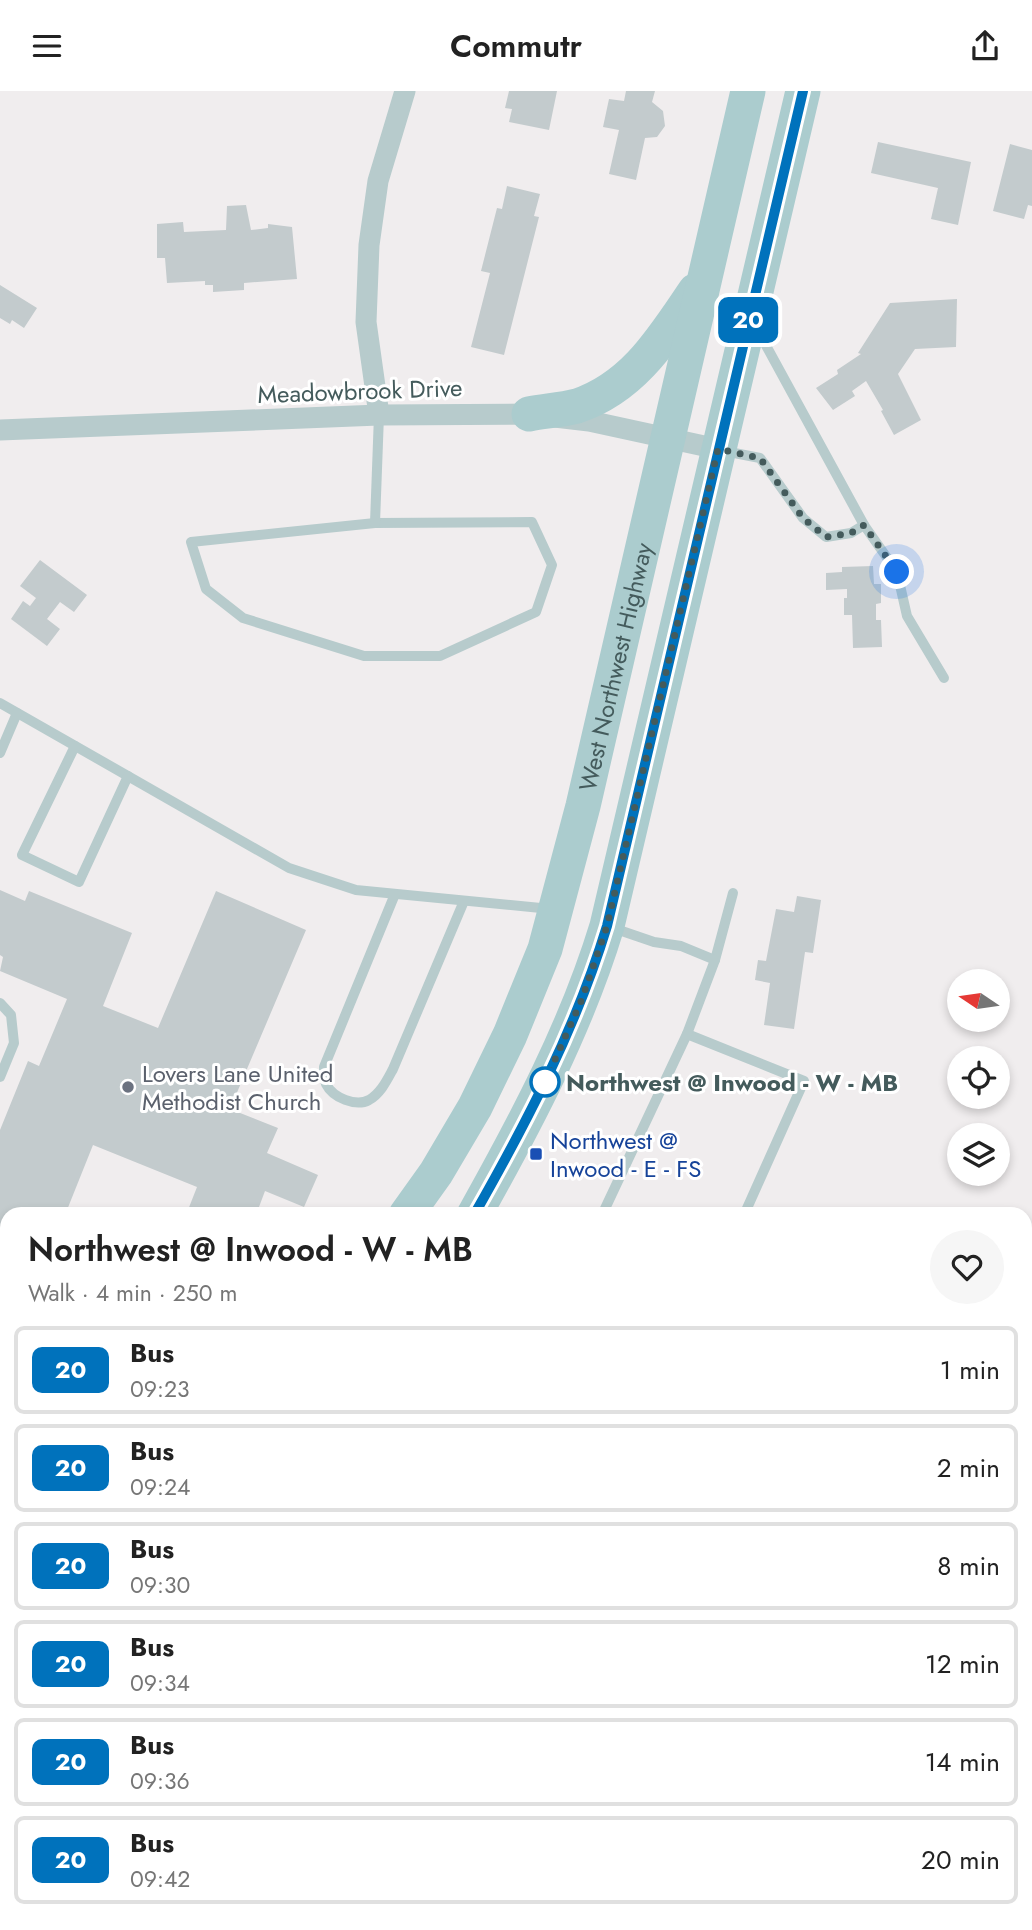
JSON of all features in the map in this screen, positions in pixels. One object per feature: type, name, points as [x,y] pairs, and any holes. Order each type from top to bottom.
[{"type":"main road","name":"West Northwest Highway","points":[[412,1207],[436,1173],[505,1047],[528,994],[557,909],[748,91]]},
{"type":"main road","points":[[478,1207],[558,1056],[582,999],[607,926],[803,91]]},
{"type":"main road","points":[[529,414],[577,406],[633,373],[653,351],[705,277]]},
{"type":"main road","points":[[557,909],[607,926]]},
{"type":"street","points":[[379,415],[366,322],[369,245],[378,181],[405,91]]},
{"type":"street","name":"Meadowbrook Drive","points":[[0,430],[379,415],[529,414],[589,421],[718,449]]},
{"type":"lane","points":[[749,315],[864,525],[897,572],[907,615],[944,678]]},
{"type":"lane","points":[[375,523],[379,415]]},
{"type":"lane","points":[[718,449],[760,458],[803,518],[826,537],[851,533],[864,525]]},
{"type":"lane","points":[[532,522],[552,565],[536,612],[440,656],[364,656],[243,618],[206,589],[191,543],[336,528],[375,523],[532,522]]},
{"type":"lane","points":[[0,703],[289,868],[356,890],[557,909]]},
{"type":"lane","points":[[0,753],[17,713]]},
{"type":"lane","points":[[75,746],[22,855],[79,882],[128,776]]},
{"type":"lane","points":[[606,1207],[687,1034],[715,960],[733,893]]},
{"type":"lane","points":[[395,894],[324,1067],[326,1083],[337,1095],[352,1103],[368,1101],[382,1089],[464,901]]},
{"type":"lane","points":[[607,926],[654,942],[681,946],[715,960]]},
{"type":"lane","points":[[0,1003],[11,1015],[14,1043],[0,1077]]},
{"type":"lane","points":[[687,1034],[804,1081],[748,1207]]},
{"type":"building","points":[[509,91],[557,91],[549,130],[509,122],[512,109],[505,108]]},
{"type":"building","points":[[626,91],[655,91],[652,102],[663,111],[665,126],[657,137],[645,138],[636,180],[609,174],[619,130],[603,127],[609,99],[624,101]]},
{"type":"building","points":[[878,142],[971,162],[958,225],[931,219],[938,188],[871,173]]},
{"type":"building","points":[[1010,144],[1032,150],[1032,206],[1028,205],[1024,219],[993,211]]},
{"type":"building","points":[[507,186],[540,194],[534,216],[539,217],[504,355],[471,347],[490,273],[481,271],[497,208],[502,209]]},
{"type":"building","points":[[246,205],[251,230],[268,228],[268,224],[292,227],[297,279],[244,283],[244,290],[213,292],[213,285],[205,285],[205,281],[167,283],[165,258],[157,258],[157,224],[183,222],[184,232],[226,230],[227,206]]},
{"type":"building","points":[[0,285],[37,308],[24,328],[12,320],[10,324],[0,318]]},
{"type":"building","points":[[957,299],[956,347],[915,349],[898,374],[921,420],[894,435],[866,381],[852,391],[855,396],[833,410],[816,388],[861,354],[858,353],[890,303]]},
{"type":"building","points":[[40,560],[87,595],[74,612],[60,602],[47,619],[60,629],[47,646],[11,619],[23,601],[30,606],[36,598],[20,586]]},
{"type":"building","points":[[873,566],[874,584],[881,584],[881,603],[876,604],[876,620],[881,620],[882,647],[853,648],[852,615],[844,615],[847,589],[826,590],[826,573],[842,572],[842,567]]},
{"type":"building","name":"Lovers Lane United Methodist Church","points":[[0,890],[25,901],[29,891],[132,933],[103,1006],[158,1028],[216,891],[306,930],[230,1109],[278,1128],[267,1153],[318,1175],[304,1207],[265,1191],[259,1207],[189,1207],[197,1187],[93,1145],[68,1207],[0,1207],[0,1130],[28,1061],[39,1066],[67,999],[0,971],[3,957],[0,955]]},
{"type":"building","points":[[797,896],[821,900],[813,953],[805,952],[794,1029],[764,1025],[770,983],[755,980],[758,960],[766,961],[776,909],[794,912]]},
{"type":"bus line","name":"20","points":[[478,1207],[558,1056],[582,999],[607,926],[803,91]]},
{"type":"place","name":"Northwest @ Inwood - W - MB","points":[[545,1082]]},
{"type":"place","name":"Lovers Lane United Methodist Church","points":[[128,1087]]},
{"type":"place","name":"Northwest @ Inwood - E - FS","points":[[536,1154]]},
{"type":"route","points":[[545,1082],[582,999],[607,926],[718,449],[760,458],[803,518],[826,537],[851,533],[864,525],[897,572]]}]
